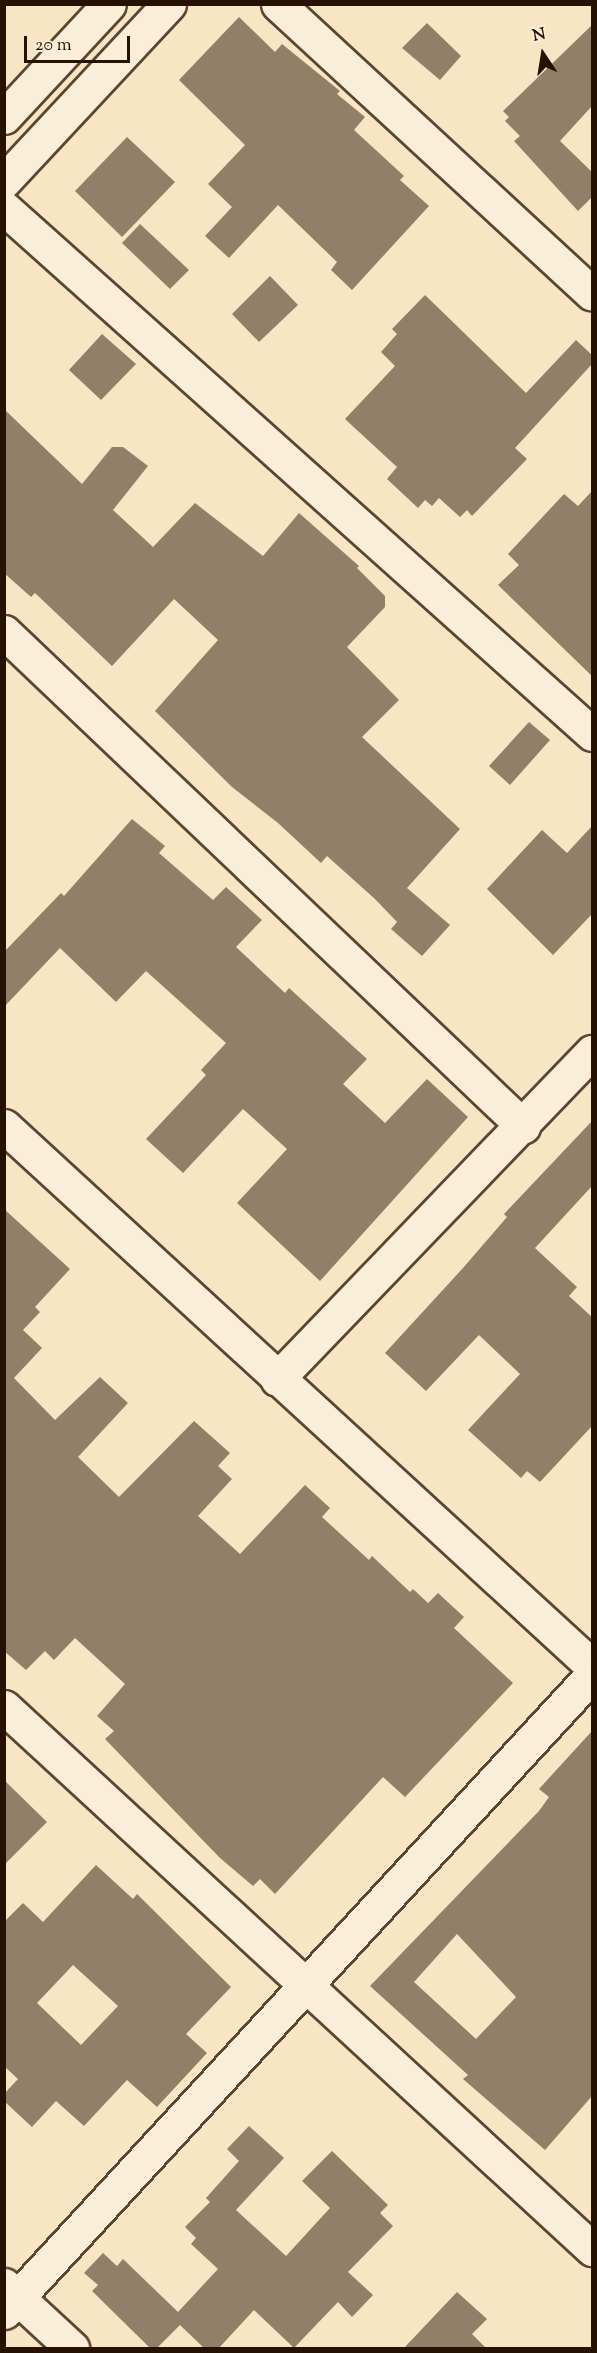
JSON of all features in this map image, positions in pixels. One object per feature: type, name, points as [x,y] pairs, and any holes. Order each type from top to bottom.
[{"type":"street","points":[[4,117],[109,4]]},
{"type":"street","points":[[4,181],[169,4]]},
{"type":"street","points":[[278,4],[592,294]]},
{"type":"street","points":[[4,208],[592,734]]},
{"type":"street","points":[[4,632],[523,1126]]},
{"type":"street","points":[[277,1379],[592,1052]]},
{"type":"street","points":[[4,1126],[592,1666]]},
{"type":"street","points":[[72,2349],[9,2298],[592,1675]]},
{"type":"street","points":[[4,1707],[592,2249]]},
{"type":"building","points":[[239,17],[275,52],[282,44],[340,91],[337,94],[365,117],[354,130],[404,176],[400,180],[429,206],[352,290],[331,270],[337,262],[278,205],[229,258],[205,236],[232,207],[208,184],[245,145],[179,80]]},
{"type":"building","points":[[427,23],[461,56],[440,80],[402,48]]},
{"type":"building","points":[[592,25],[592,106],[560,141],[592,172],[592,197],[578,211],[514,141],[520,136],[505,121],[509,117],[503,111]]},
{"type":"building","points":[[127,137],[175,182],[122,237],[75,191]]},
{"type":"building","points":[[140,224],[189,270],[170,289],[122,243]]},
{"type":"building","points":[[270,276],[298,305],[259,342],[232,314]]},
{"type":"building","points":[[425,295],[526,393],[576,340],[592,355],[592,364],[515,448],[527,459],[472,516],[467,510],[460,517],[439,498],[432,506],[425,500],[418,508],[387,479],[397,467],[345,419],[395,366],[381,352],[397,334],[392,329]]},
{"type":"building","points":[[102,334],[136,364],[101,400],[69,370]]},
{"type":"building","points":[[4,409],[82,484],[112,447],[123,447],[148,466],[113,510],[153,547],[195,503],[263,556],[299,513],[359,566],[357,568],[385,596],[385,607],[347,647],[399,700],[362,737],[460,829],[407,888],[450,925],[422,956],[391,929],[397,922],[375,899],[327,856],[321,863],[278,823],[232,787],[155,711],[218,640],[174,599],[112,666],[35,593],[31,597],[4,573]]},
{"type":"building","points":[[592,491],[592,676],[498,585],[519,565],[508,554],[564,494],[578,506]]},
{"type":"building","points":[[529,722],[550,740],[510,785],[489,766]]},
{"type":"building","points":[[132,819],[165,846],[159,853],[213,900],[226,887],[262,920],[236,947],[285,993],[289,988],[367,1059],[343,1084],[385,1123],[427,1079],[468,1117],[320,1281],[237,1203],[287,1149],[243,1109],[183,1173],[146,1139],[206,1075],[201,1070],[226,1043],[146,971],[116,1002],[60,948],[4,1007],[4,952],[61,893],[64,896]]},
{"type":"building","points":[[592,826],[592,914],[553,955],[487,889],[542,830],[567,853]]},
{"type":"building","points":[[592,1121],[592,1186],[535,1248],[577,1287],[569,1296],[592,1317],[592,1426],[540,1482],[527,1471],[521,1478],[468,1430],[520,1374],[479,1335],[426,1391],[385,1353],[507,1217],[504,1214]]},
{"type":"building","points":[[4,1209],[70,1269],[35,1307],[40,1312],[23,1330],[42,1348],[14,1378],[55,1420],[100,1377],[128,1403],[78,1457],[119,1497],[194,1421],[230,1453],[218,1466],[232,1479],[198,1516],[240,1554],[305,1485],[330,1508],[322,1517],[369,1560],[372,1556],[410,1592],[413,1589],[428,1603],[438,1593],[464,1617],[454,1628],[513,1683],[405,1797],[383,1777],[275,1894],[260,1879],[253,1886],[220,1858],[105,1739],[114,1731],[97,1716],[125,1684],[75,1638],[54,1660],[45,1651],[26,1670],[4,1651]]},
{"type":"building","points":[[592,1731],[592,2096],[545,2150],[463,2079],[468,2075],[370,1986],[539,1811],[549,1797],[539,1789]],"holes":[[[457,1934],[516,1997],[476,2039],[414,1982]]]},
{"type":"building","points":[[4,1780],[47,1822],[4,1865]]},
{"type":"building","points":[[96,1865],[133,1899],[137,1894],[231,1987],[186,2034],[207,2053],[157,2107],[127,2080],[84,2126],[56,2101],[32,2127],[4,2101],[4,2094],[18,2079],[4,2066],[4,1922],[23,1903],[43,1922]],"holes":[[[73,1965],[118,2006],[81,2045],[37,2003]]]},
{"type":"building","points":[[249,2126],[284,2158],[236,2210],[286,2256],[330,2208],[302,2181],[332,2151],[388,2205],[380,2213],[393,2226],[348,2272],[373,2295],[352,2317],[338,2302],[294,2348],[254,2310],[218,2349],[205,2349],[180,2325],[156,2349],[151,2349],[92,2291],[98,2285],[84,2273],[103,2253],[117,2266],[123,2259],[178,2312],[218,2269],[191,2244],[196,2238],[185,2227],[210,2202],[206,2198],[239,2161],[227,2149]]},
{"type":"building","points":[[457,2292],[487,2319],[472,2334],[487,2349],[403,2349]]}]
